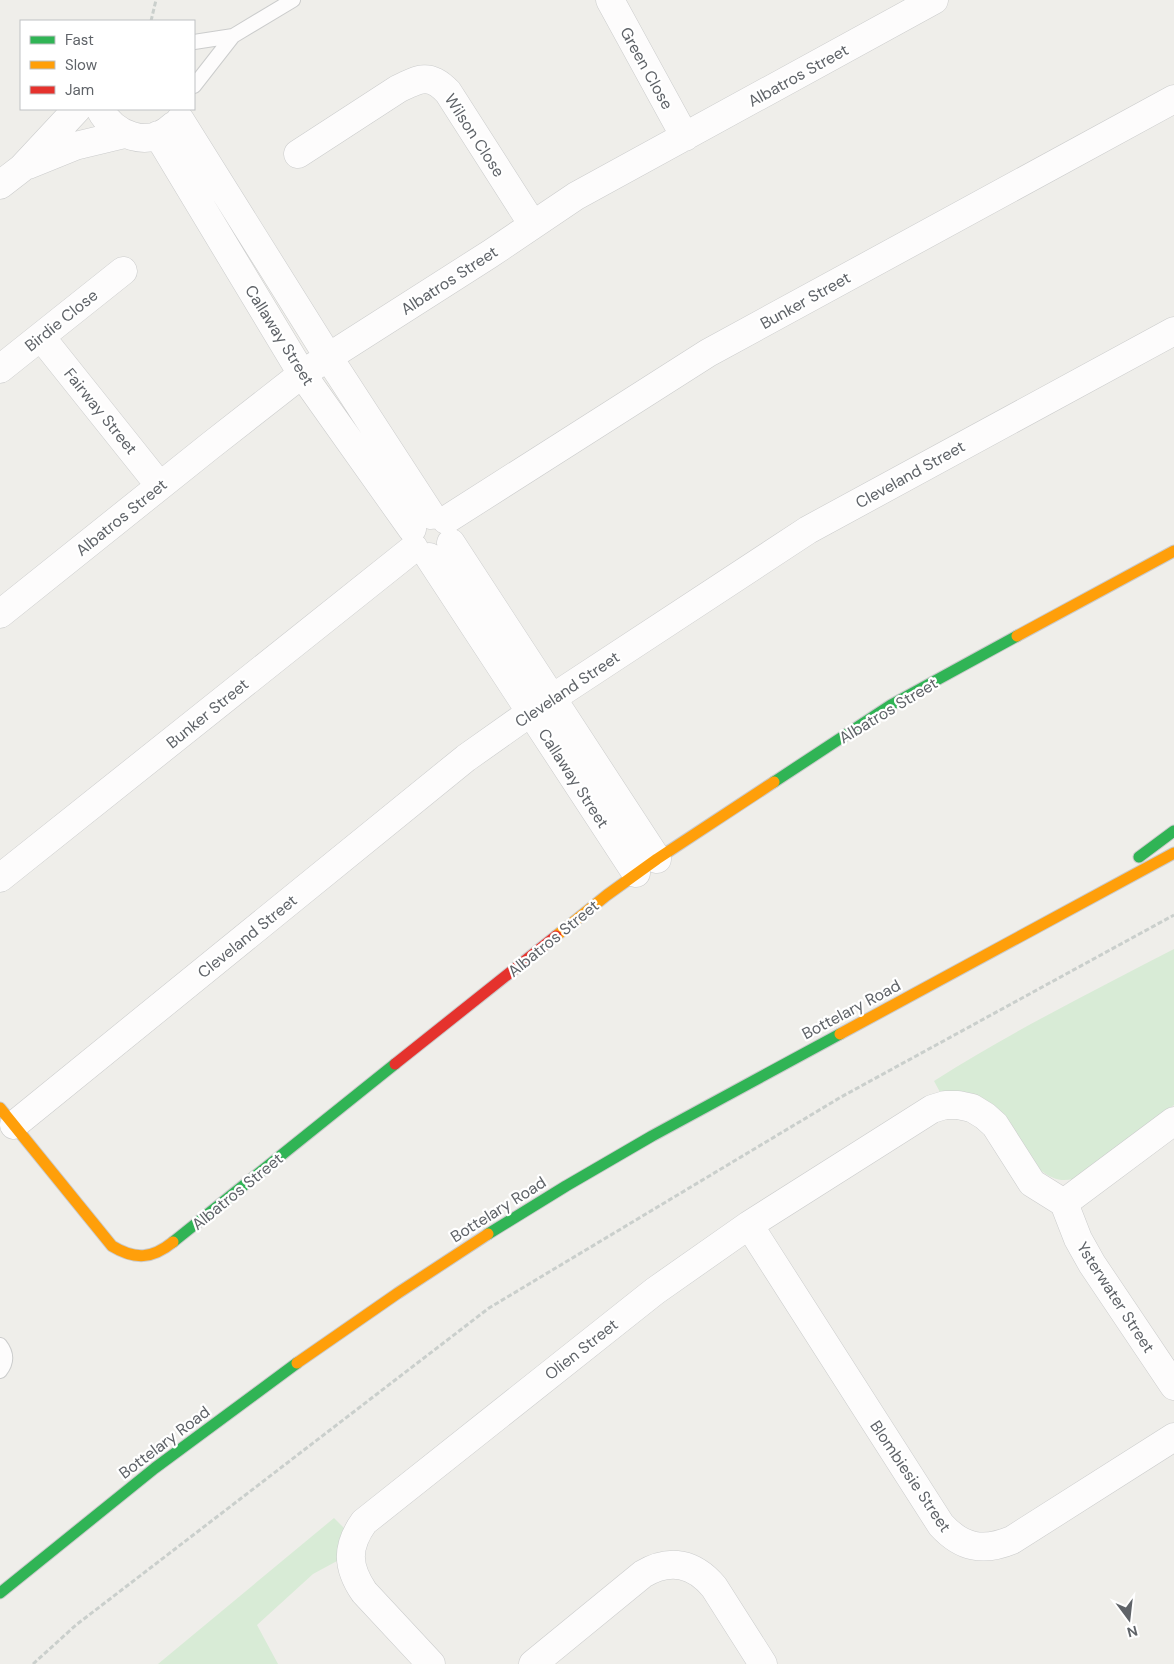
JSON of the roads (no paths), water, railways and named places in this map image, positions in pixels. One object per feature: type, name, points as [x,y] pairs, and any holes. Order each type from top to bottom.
[{"type":"main road","name":"Albatros Street","points":[[7,1116],[112,1246],[122,1253],[150,1256],[162,1250],[607,895],[647,866],[891,705],[1174,551]]},
{"type":"main road","name":"Bottelary Road","points":[[1054,918],[1174,831]]},
{"type":"main road","name":"Bottelary Road","points":[[0,1593],[68,1535],[302,1360],[455,1256],[585,1174],[1174,854]]},
{"type":"street","name":"Green Close","points":[[610,0],[685,137]]},
{"type":"street","name":"Albatros Street","points":[[0,614],[302,374],[576,196],[934,0]]},
{"type":"street","name":"Wilson Close","points":[[298,154],[398,89],[412,82],[426,79],[439,82],[448,92],[534,225]]},
{"type":"street","name":"Bunker Street","points":[[0,878],[431,535],[708,353],[1174,99]]},
{"type":"street","points":[[0,186],[22,168],[76,110]]},
{"type":"street","points":[[101,110],[115,128],[125,134],[136,137],[147,138],[174,121]]},
{"type":"street","name":"Callaway Street","points":[[174,121],[302,374],[431,535]]},
{"type":"street","name":"Callaway Street","points":[[174,121],[329,358],[431,535],[647,866]]},
{"type":"street","points":[[22,168],[75,146],[125,134]]},
{"type":"street","name":"Birdie Close","points":[[0,369],[123,271]]},
{"type":"street","name":"Cleveland Street","points":[[7,1116],[466,758],[542,705],[808,530],[1174,331]]},
{"type":"street","name":"Fairway Street","points":[[41,337],[160,486]]},
{"type":"street","name":"Olien Street","points":[[431,1664],[356,1581],[351,1555],[352,1543],[357,1531],[364,1522],[655,1291],[749,1225],[926,1112],[945,1105],[972,1108],[995,1125],[1032,1183],[1064,1204]]},
{"type":"street","points":[[1064,1204],[1174,1121]]},
{"type":"street","name":"Ysterwater Street","points":[[1064,1204],[1078,1238],[1092,1264],[1174,1386]]},
{"type":"street","name":"Blombiesie Street","points":[[749,1225],[941,1525],[949,1534],[960,1541],[972,1546],[986,1547],[1000,1545],[1012,1540],[1174,1437]]},
{"type":"street","points":[[533,1664],[643,1574],[654,1567],[667,1564],[694,1569],[705,1577],[714,1587],[763,1664]]},
{"type":"lane","points":[[195,85],[234,36],[293,0]]},
{"type":"lane","points":[[195,42],[234,36]]},
{"type":"lane","points":[[0,1345],[6,1360],[0,1371]]}]
